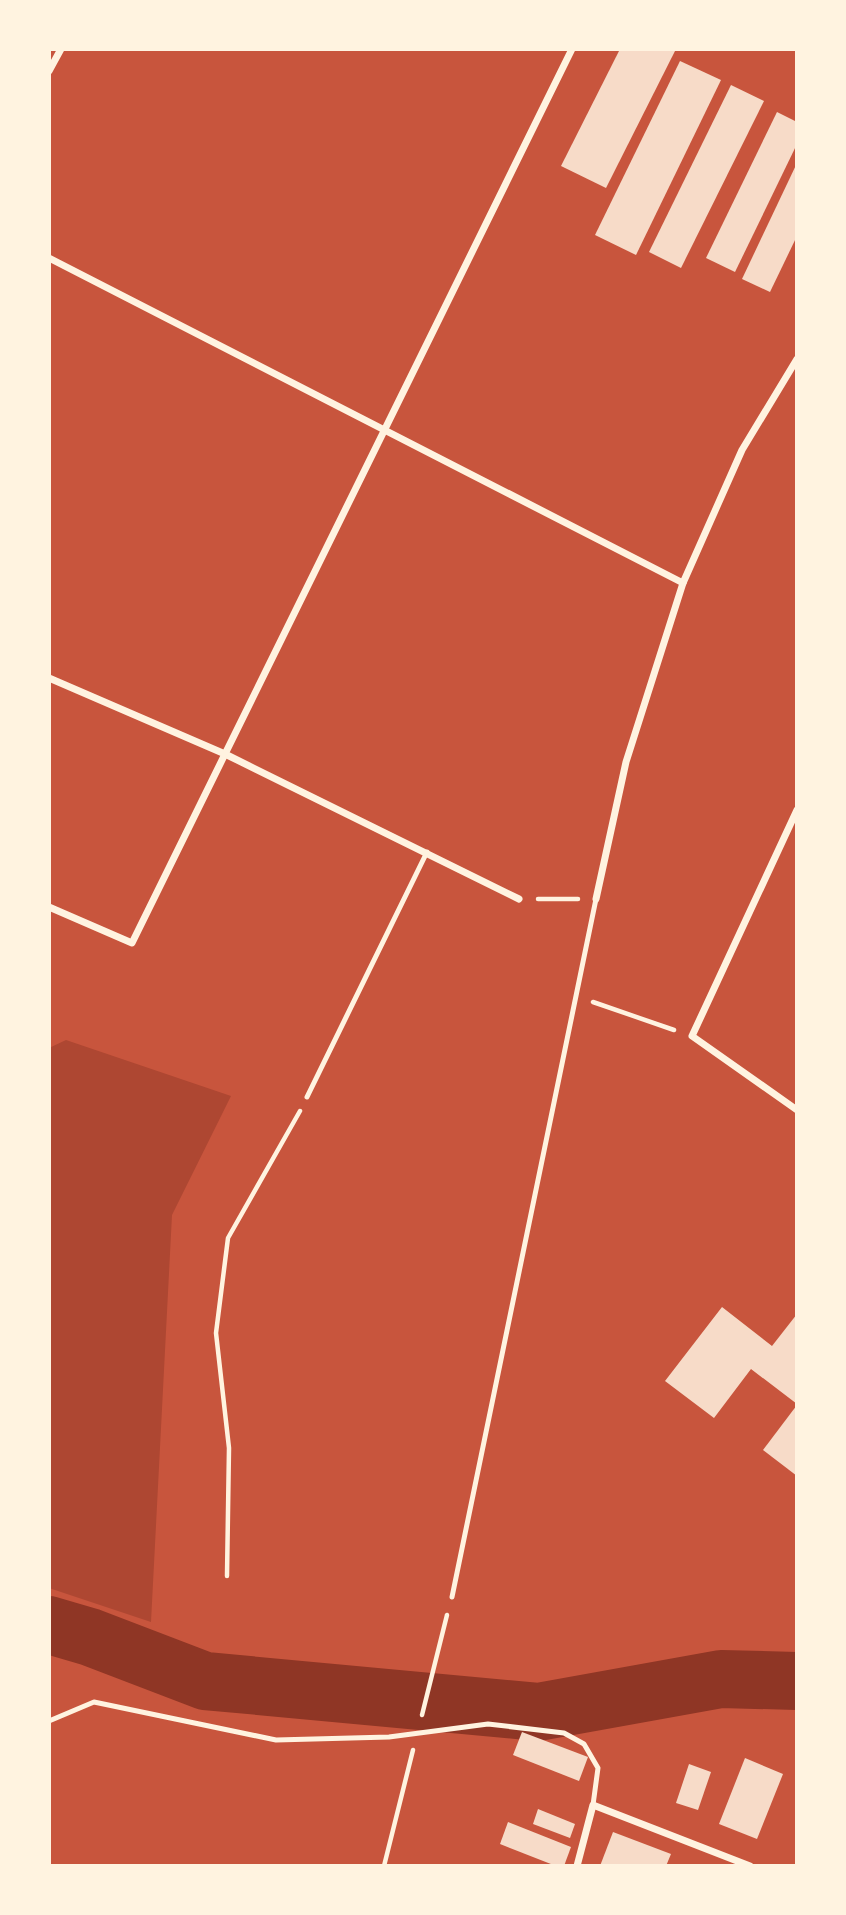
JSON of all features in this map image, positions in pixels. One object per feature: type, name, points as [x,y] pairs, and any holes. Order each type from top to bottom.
[{"type":"street","points":[[49,71],[61,49]]},
{"type":"street","points":[[49,907],[132,943],[572,49]]},
{"type":"street","points":[[49,258],[683,583]]},
{"type":"street","points":[[596,899],[626,762],[683,583],[742,450],[797,359]]},
{"type":"street","points":[[49,678],[225,754],[519,899]]},
{"type":"street","points":[[797,810],[692,1036],[797,1110]]},
{"type":"street","points":[[577,1866],[593,1805],[750,1866]]},
{"type":"lane","points":[[307,1097],[427,852]]},
{"type":"lane","points":[[452,1597],[596,899]]},
{"type":"lane","points":[[49,1721],[94,1702],[276,1740],[389,1737],[488,1724],[564,1733],[584,1744],[598,1768],[593,1805]]},
{"type":"path","points":[[519,899],[596,899]]},
{"type":"path","points":[[575,996],[692,1036]]},
{"type":"path","points":[[227,1576],[229,1448],[216,1333],[228,1238],[307,1097]]},
{"type":"path","points":[[384,1866],[394,1825]]},
{"type":"shaded area","points":[[66,1040],[231,1096],[172,1215],[151,1622],[49,1588],[49,1048]]},
{"type":"building","points":[[620,49],[676,49],[606,188],[561,166]]},
{"type":"building","points":[[680,61],[721,80],[636,255],[595,235]]},
{"type":"building","points":[[731,85],[764,101],[681,268],[649,252]]},
{"type":"building","points":[[777,112],[797,122],[797,144],[735,272],[706,258]]},
{"type":"building","points":[[797,163],[797,236],[770,292],[742,279]]},
{"type":"building","points":[[722,1307],[772,1346],[797,1314],[797,1404],[751,1369],[714,1418],[665,1381]]},
{"type":"building","points":[[797,1405],[797,1476],[763,1450]]},
{"type":"building","points":[[522,1732],[588,1757],[579,1781],[513,1755]]},
{"type":"building","points":[[745,1758],[783,1774],[757,1839],[719,1824]]},
{"type":"building","points":[[689,1764],[711,1772],[698,1810],[676,1803]]},
{"type":"building","points":[[538,1809],[575,1824],[570,1838],[533,1824]]},
{"type":"building","points":[[508,1822],[571,1847],[564,1866],[556,1866],[500,1844]]},
{"type":"building","points":[[613,1832],[671,1854],[666,1866],[600,1866]]},
{"type":"waterway","points":[[49,1625],[90,1637],[205,1681],[538,1712],[721,1679],[797,1681]]}]
